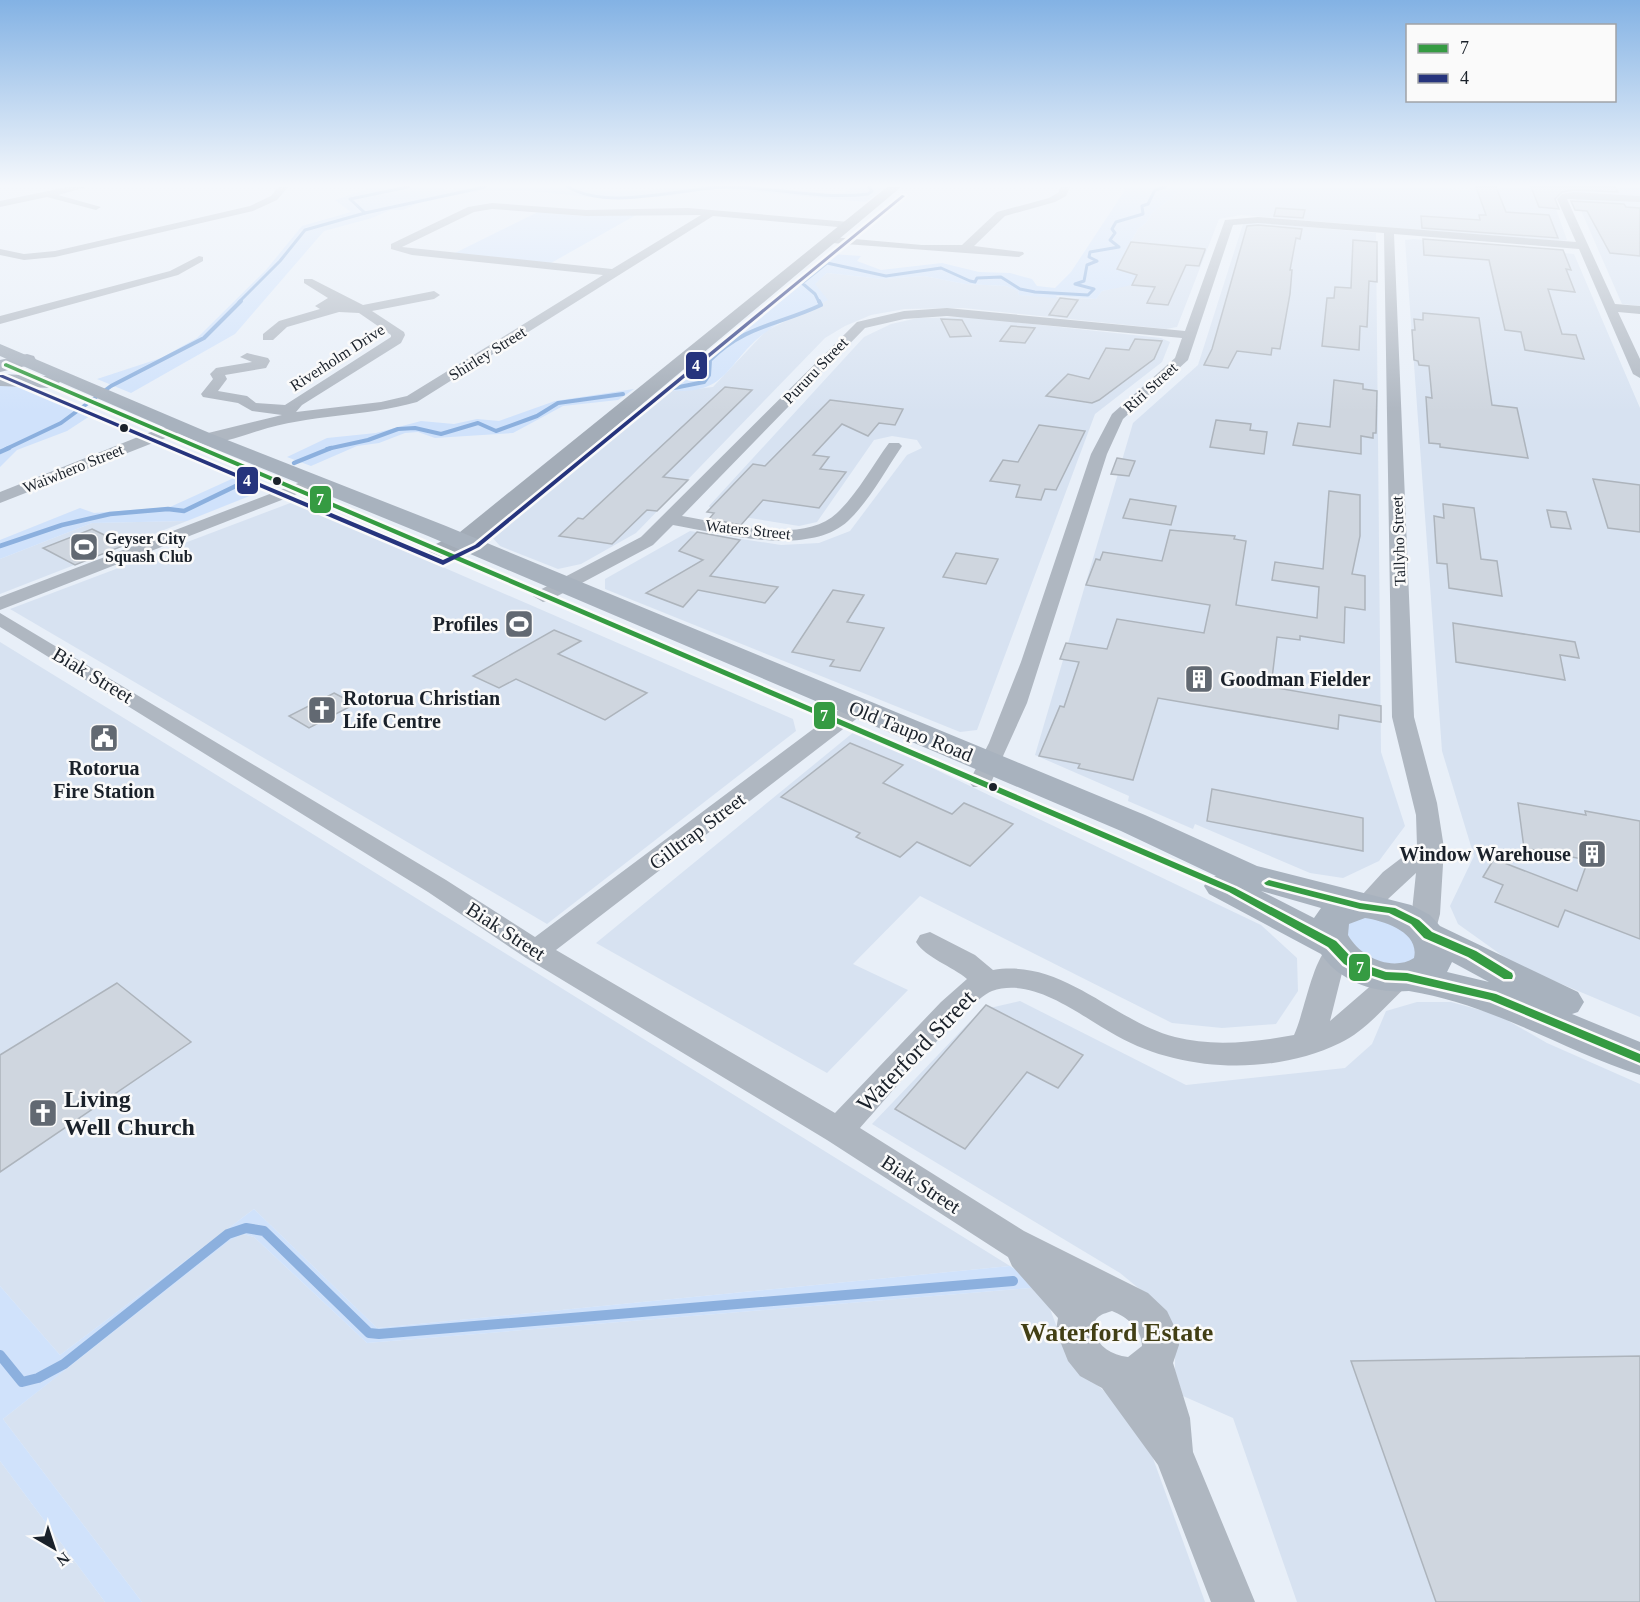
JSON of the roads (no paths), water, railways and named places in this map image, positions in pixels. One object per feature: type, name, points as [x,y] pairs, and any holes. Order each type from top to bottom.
[{"type":"highway","name":"Old Taupo Road","points":[[7,363],[100,398],[303,486],[450,546],[553,591],[583,610],[848,714],[986,773],[1232,890],[1336,948]]},
{"type":"highway","name":"Old Taupo Road","points":[[7,363],[51,382],[100,398]]},
{"type":"highway","name":"Old Taupo Road","points":[[172,430],[205,438],[235,441],[303,486]]},
{"type":"highway","name":"Old Taupo Road","points":[[986,773],[1133,823],[1245,875],[1363,906]]},
{"type":"highway","points":[[1640,1034],[1541,992],[1426,932],[1404,915],[1363,906],[1348,908],[1332,918],[1329,934],[1336,948],[1359,967],[1492,997],[1640,1059]]},
{"type":"highway","points":[[1403,977],[1417,975],[1431,965],[1435,951],[1426,932]]},
{"type":"main road","points":[[450,546],[804,262]]},
{"type":"street","points":[[0,320],[174,273],[194,262]]},
{"type":"street","points":[[505,262],[613,273]]},
{"type":"street","name":"Shirley Street","points":[[235,441],[289,414],[376,408],[412,399],[631,262]]},
{"type":"street","name":"Riri Street","points":[[986,773],[1020,691],[1099,454],[1117,417],[1180,360],[1215,262]]},
{"type":"street","name":"Tallyho Street","points":[[1390,262],[1404,717],[1408,749],[1422,786],[1431,848],[1428,889],[1430,910],[1426,932]]},
{"type":"street","points":[[1589,262],[1637,360],[1640,374]]},
{"type":"street","points":[[308,281],[337,304]]},
{"type":"street","points":[[358,310],[434,295]]},
{"type":"street","points":[[268,337],[283,324],[337,304]]},
{"type":"street","name":"Riverholm Drive","points":[[289,414],[297,402],[397,339],[398,334],[395,331],[358,310],[337,304]]},
{"type":"street","points":[[1610,307],[1640,310]]},
{"type":"street","name":"Pururu Street","points":[[553,591],[648,541],[861,325],[904,315],[947,312],[1188,335]]},
{"type":"street","points":[[247,357],[263,361],[261,365],[221,371],[217,374],[219,382],[208,394],[242,399],[252,407],[289,414]]},
{"type":"street","name":"Waiwhero Street","points":[[0,498],[172,430]]},
{"type":"street","name":"Waters Street","points":[[670,519],[770,534],[793,535],[822,529],[843,516],[894,446]]},
{"type":"street","points":[[0,604],[303,486]]},
{"type":"street","name":"Biak Street","points":[[0,619],[417,874],[536,951],[838,1131],[1012,1242],[1112,1295]]},
{"type":"street","name":"Gilltrap Street","points":[[536,951],[848,714]]},
{"type":"street","points":[[1363,906],[1392,878],[1431,848]]},
{"type":"street","points":[[930,942],[965,962],[987,981]]},
{"type":"street","points":[[1305,1042],[1317,1017],[1336,948]]},
{"type":"street","name":"Waterford Street","points":[[838,1131],[951,1010],[970,991],[987,981],[1010,978],[1047,986],[1168,1047],[1192,1053],[1282,1048],[1331,1035],[1403,977]]},
{"type":"street","name":"Biak Street","points":[[1012,1242],[1077,1313]]},
{"type":"street","points":[[1154,1361],[1139,1372],[1113,1373],[1093,1364],[1079,1348],[1074,1328],[1077,1313],[1093,1299],[1112,1295],[1137,1303],[1153,1319],[1160,1341],[1154,1361],[1171,1418],[1173,1452]]},
{"type":"street","points":[[1113,1373],[1173,1452],[1233,1602]]},
{"type":"waterway","points":[[239,302],[279,262]]},
{"type":"waterway","points":[[819,302],[815,294],[802,283],[827,263],[886,276],[941,268],[975,282],[977,278],[1001,277],[1020,289],[1088,295],[1094,289],[1075,284],[1084,281],[1087,265],[1095,262]]},
{"type":"waterway","points":[[6,449],[61,423],[111,386],[204,338],[241,301]]},
{"type":"waterway","points":[[669,389],[704,382],[709,375],[710,360],[723,348],[749,332],[821,305],[819,301]]},
{"type":"waterway","points":[[330,448],[368,440],[398,429],[415,428],[441,434],[478,423],[496,431],[537,416],[558,403],[623,394]]},
{"type":"waterway","points":[[0,452],[9,448]]},
{"type":"waterway","points":[[294,463],[330,448]]},
{"type":"waterway","points":[[0,546],[62,525],[110,514],[168,509],[184,511],[242,483]]},
{"type":"waterway","points":[[0,1355],[22,1382],[38,1378],[64,1364],[228,1234],[246,1228],[264,1231],[369,1333],[379,1334],[1013,1281]]},
{"type":"place","name":"Geyser City Squash Club","points":[[84,547]]},
{"type":"place","name":"Profiles","points":[[519,624]]},
{"type":"place","name":"Goodman Fielder","points":[[1199,679]]},
{"type":"place","name":"Rotorua Christian Life Centre","points":[[322,710]]},
{"type":"place","name":"Rotorua Fire Station","points":[[104,738]]},
{"type":"place","name":"Window Warehouse","points":[[1592,854]]},
{"type":"place","name":"Living Well Church","points":[[43,1113]]},
{"type":"district","name":"Waterford Estate","points":[[1117,1332]]}]
